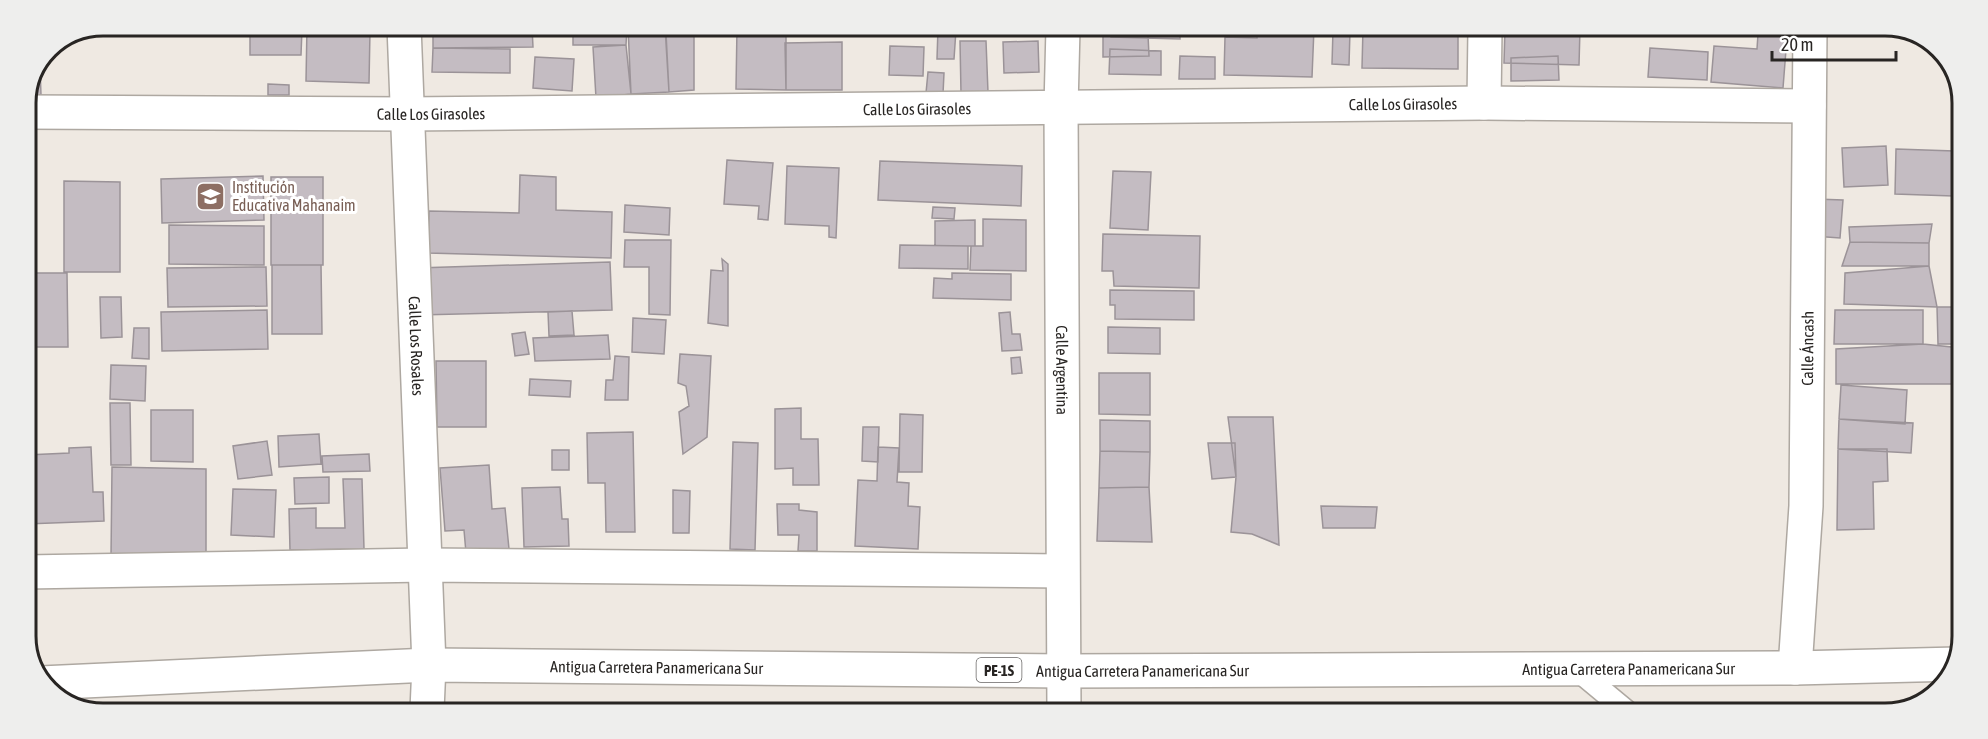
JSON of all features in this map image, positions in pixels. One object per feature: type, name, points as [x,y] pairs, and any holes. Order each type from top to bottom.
[{"type":"main road","name":"Calle Los Rosales","points":[[404,36],[429,665],[427,703]]},
{"type":"main road","name":"Calle Argentina","points":[[1063,36],[1061,107],[1064,703]]},
{"type":"main road","points":[[1484,103],[1485,36]]},
{"type":"main road","name":"Calle Áncash","points":[[1795,668],[1806,506],[1810,36]]},
{"type":"main road","name":"Calle Los Girasoles","points":[[36,112],[406,114],[1484,103],[1809,106]]},
{"type":"main road","points":[[36,572],[425,565],[1062,571]]},
{"type":"main road","name":"Antigua Carretera Panamericana Sur","points":[[55,682],[429,665],[1063,671],[1795,668],[1946,664]]},
{"type":"lane","points":[[1576,669],[1617,703]]},
{"type":"building","points":[[250,36],[302,36],[301,55],[250,55]]},
{"type":"building","points":[[307,36],[370,36],[369,83],[306,81]]},
{"type":"building","points":[[433,36],[532,36],[533,47],[433,48]]},
{"type":"building","points":[[573,36],[626,36],[626,45],[573,45]]},
{"type":"building","points":[[628,36],[666,36],[669,92],[631,94]]},
{"type":"building","points":[[666,36],[694,36],[694,90],[669,92]]},
{"type":"building","points":[[737,36],[786,36],[786,90],[736,89]]},
{"type":"building","points":[[938,36],[956,36],[954,59],[937,59]]},
{"type":"building","points":[[1103,36],[1148,36],[1149,56],[1103,57]]},
{"type":"building","points":[[1180,36],[1180,39],[1111,37]]},
{"type":"building","points":[[1257,36],[1314,36],[1312,77],[1224,75],[1225,37],[1257,38]]},
{"type":"building","points":[[1333,36],[1350,36],[1349,65],[1332,64]]},
{"type":"building","points":[[1363,36],[1458,36],[1458,69],[1362,68]]},
{"type":"building","points":[[1505,36],[1580,36],[1579,65],[1504,63]]},
{"type":"building","points":[[1758,36],[1787,37],[1783,88],[1711,82],[1714,46],[1757,49]]},
{"type":"building","points":[[960,41],[986,41],[988,92],[961,93]]},
{"type":"building","points":[[1038,41],[1039,72],[1004,73],[1003,42]]},
{"type":"building","points":[[842,42],[842,90],[786,90],[785,43]]},
{"type":"building","points":[[626,45],[631,94],[596,98],[593,47]]},
{"type":"building","points":[[890,46],[924,47],[923,76],[889,75]]},
{"type":"building","points":[[433,48],[510,49],[510,73],[432,72]]},
{"type":"building","points":[[1650,48],[1708,52],[1707,80],[1648,77]]},
{"type":"building","points":[[1110,49],[1161,51],[1161,75],[1109,74]]},
{"type":"building","points":[[1180,56],[1215,57],[1215,79],[1179,79]]},
{"type":"building","points":[[1558,56],[1559,80],[1511,81],[1511,58]]},
{"type":"building","points":[[535,57],[574,59],[572,91],[533,88]]},
{"type":"building","points":[[928,72],[944,73],[943,94],[926,93]]},
{"type":"building","points":[[40,79],[41,95],[37,95]]},
{"type":"building","points":[[268,84],[289,85],[289,95],[268,95]]},
{"type":"building","points":[[1886,146],[1888,185],[1844,187],[1842,148]]},
{"type":"building","points":[[1896,149],[1952,151],[1952,196],[1895,194]]},
{"type":"building","points":[[727,160],[773,163],[768,220],[758,219],[759,206],[724,204]]},
{"type":"building","points":[[880,161],[1022,166],[1021,206],[878,200]]},
{"type":"building","points":[[787,166],[839,168],[836,238],[829,237],[829,226],[785,224]]},
{"type":"building","points":[[1113,171],[1151,172],[1148,230],[1110,228]]},
{"type":"building","points":[[520,175],[556,177],[556,210],[612,212],[611,258],[428,253],[429,211],[519,213]]},
{"type":"building","points":[[263,176],[264,220],[162,223],[161,179]]},
{"type":"building","points":[[271,177],[323,177],[323,265],[271,265]]},
{"type":"building","points":[[64,181],[120,182],[120,272],[64,272]]},
{"type":"building","points":[[1815,199],[1843,200],[1840,238],[1813,236]]},
{"type":"building","points":[[625,205],[670,208],[669,235],[624,232]]},
{"type":"building","points":[[933,207],[955,208],[954,219],[932,218]]},
{"type":"building","points":[[983,219],[1026,220],[1026,271],[970,270],[971,246],[983,246]]},
{"type":"building","points":[[975,220],[975,246],[935,246],[935,221]]},
{"type":"building","points":[[1932,224],[1929,243],[1850,242],[1849,227]]},
{"type":"building","points":[[169,225],[264,226],[264,265],[169,264]]},
{"type":"building","points":[[1103,234],[1200,236],[1199,288],[1114,286],[1113,271],[1102,271]]},
{"type":"building","points":[[625,240],[671,240],[670,315],[649,314],[649,267],[624,267]]},
{"type":"building","points":[[1850,242],[1929,243],[1929,266],[1842,266]]},
{"type":"building","points":[[900,245],[968,246],[968,269],[899,268]]},
{"type":"building","points":[[722,259],[728,264],[728,326],[708,323],[711,270],[723,271]]},
{"type":"building","points":[[610,262],[612,310],[419,315],[417,268]]},
{"type":"building","points":[[272,265],[321,265],[322,334],[272,334]]},
{"type":"building","points":[[1929,266],[1937,307],[1844,304],[1845,273]]},
{"type":"building","points":[[266,267],[267,306],[168,307],[167,268]]},
{"type":"building","points":[[36,273],[67,273],[68,347],[36,347]]},
{"type":"building","points":[[952,273],[1011,274],[1011,300],[933,298],[934,278],[952,279]]},
{"type":"building","points":[[1110,290],[1194,291],[1194,320],[1115,319],[1115,305],[1110,305]]},
{"type":"building","points":[[100,297],[121,297],[122,337],[101,338]]},
{"type":"building","points":[[1937,307],[1952,307],[1952,344],[1938,344]]},
{"type":"building","points":[[267,310],[268,349],[162,351],[161,312]]},
{"type":"building","points":[[1835,310],[1923,310],[1923,344],[1834,344]]},
{"type":"building","points":[[572,311],[574,335],[549,336],[548,312]]},
{"type":"building","points":[[1010,312],[1012,334],[1020,334],[1022,350],[1002,351],[999,313]]},
{"type":"building","points":[[633,318],[666,320],[664,354],[632,352]]},
{"type":"building","points":[[1108,327],[1160,328],[1160,354],[1108,353]]},
{"type":"building","points":[[134,328],[149,328],[149,359],[132,358]]},
{"type":"building","points":[[525,332],[529,354],[515,356],[512,334]]},
{"type":"building","points":[[608,335],[610,359],[535,361],[533,338]]},
{"type":"building","points":[[1923,344],[1952,347],[1952,384],[1836,384],[1836,349]]},
{"type":"building","points":[[680,354],[711,356],[707,437],[683,454],[679,412],[689,406],[686,386],[678,383]]},
{"type":"building","points":[[615,356],[629,357],[628,400],[605,400],[606,380],[613,380]]},
{"type":"building","points":[[1020,357],[1022,373],[1012,374],[1011,358]]},
{"type":"building","points":[[436,361],[486,361],[486,427],[437,427]]},
{"type":"building","points":[[111,365],[146,366],[145,401],[110,399]]},
{"type":"building","points":[[1099,373],[1150,373],[1150,415],[1099,414]]},
{"type":"building","points":[[530,379],[571,381],[570,397],[529,395]]},
{"type":"building","points":[[1841,385],[1907,390],[1905,424],[1839,419]]},
{"type":"building","points":[[110,403],[130,403],[131,465],[111,465]]},
{"type":"building","points":[[801,408],[801,439],[818,439],[819,485],[793,485],[793,468],[775,469],[775,409]]},
{"type":"building","points":[[151,410],[193,410],[193,462],[151,461]]},
{"type":"building","points":[[900,414],[923,415],[922,472],[899,472]]},
{"type":"building","points":[[1228,417],[1273,417],[1279,545],[1252,534],[1231,532],[1236,477]]},
{"type":"building","points":[[1839,419],[1913,423],[1911,453],[1838,449]]},
{"type":"building","points":[[1100,420],[1150,421],[1150,452],[1100,451]]},
{"type":"building","points":[[863,427],[879,427],[878,462],[862,461]]},
{"type":"building","points":[[633,432],[635,532],[606,532],[605,483],[588,483],[587,433]]},
{"type":"building","points":[[319,434],[321,464],[279,467],[278,436]]},
{"type":"building","points":[[267,441],[272,475],[238,479],[233,446]]},
{"type":"building","points":[[733,442],[758,443],[755,550],[730,549]]},
{"type":"building","points":[[1208,443],[1235,443],[1236,477],[1212,479]]},
{"type":"building","points":[[91,447],[93,492],[103,492],[104,521],[36,524],[36,455],[69,453],[69,448]]},
{"type":"building","points":[[878,447],[899,448],[897,482],[909,483],[908,506],[920,507],[918,549],[855,546],[858,480],[877,481]]},
{"type":"building","points":[[1838,449],[1887,449],[1888,481],[1873,482],[1874,529],[1837,530]]},
{"type":"building","points":[[552,450],[569,450],[569,470],[552,470]]},
{"type":"building","points":[[1100,451],[1150,452],[1149,487],[1099,488]]},
{"type":"building","points":[[369,454],[370,471],[323,472],[322,456]]},
{"type":"building","points":[[489,465],[492,509],[505,508],[509,549],[466,553],[464,530],[445,531],[440,468]]},
{"type":"building","points":[[112,467],[206,469],[206,558],[111,557]]},
{"type":"building","points":[[329,477],[329,503],[295,504],[294,478]]},
{"type":"building","points":[[343,479],[362,479],[364,549],[290,550],[289,509],[316,508],[316,528],[345,528]]},
{"type":"building","points":[[560,487],[562,519],[568,519],[569,546],[524,547],[522,488]]},
{"type":"building","points":[[1149,487],[1152,542],[1097,541],[1099,488]]},
{"type":"building","points":[[233,489],[276,490],[274,537],[231,535]]},
{"type":"building","points":[[673,490],[690,491],[689,533],[673,533]]},
{"type":"building","points":[[777,504],[799,504],[799,510],[817,512],[817,551],[798,551],[799,535],[778,535]]},
{"type":"building","points":[[1321,506],[1377,507],[1375,528],[1323,528]]},
{"type":"place","name":"Institución Educativa Mahanaim","points":[[211,196]]}]
